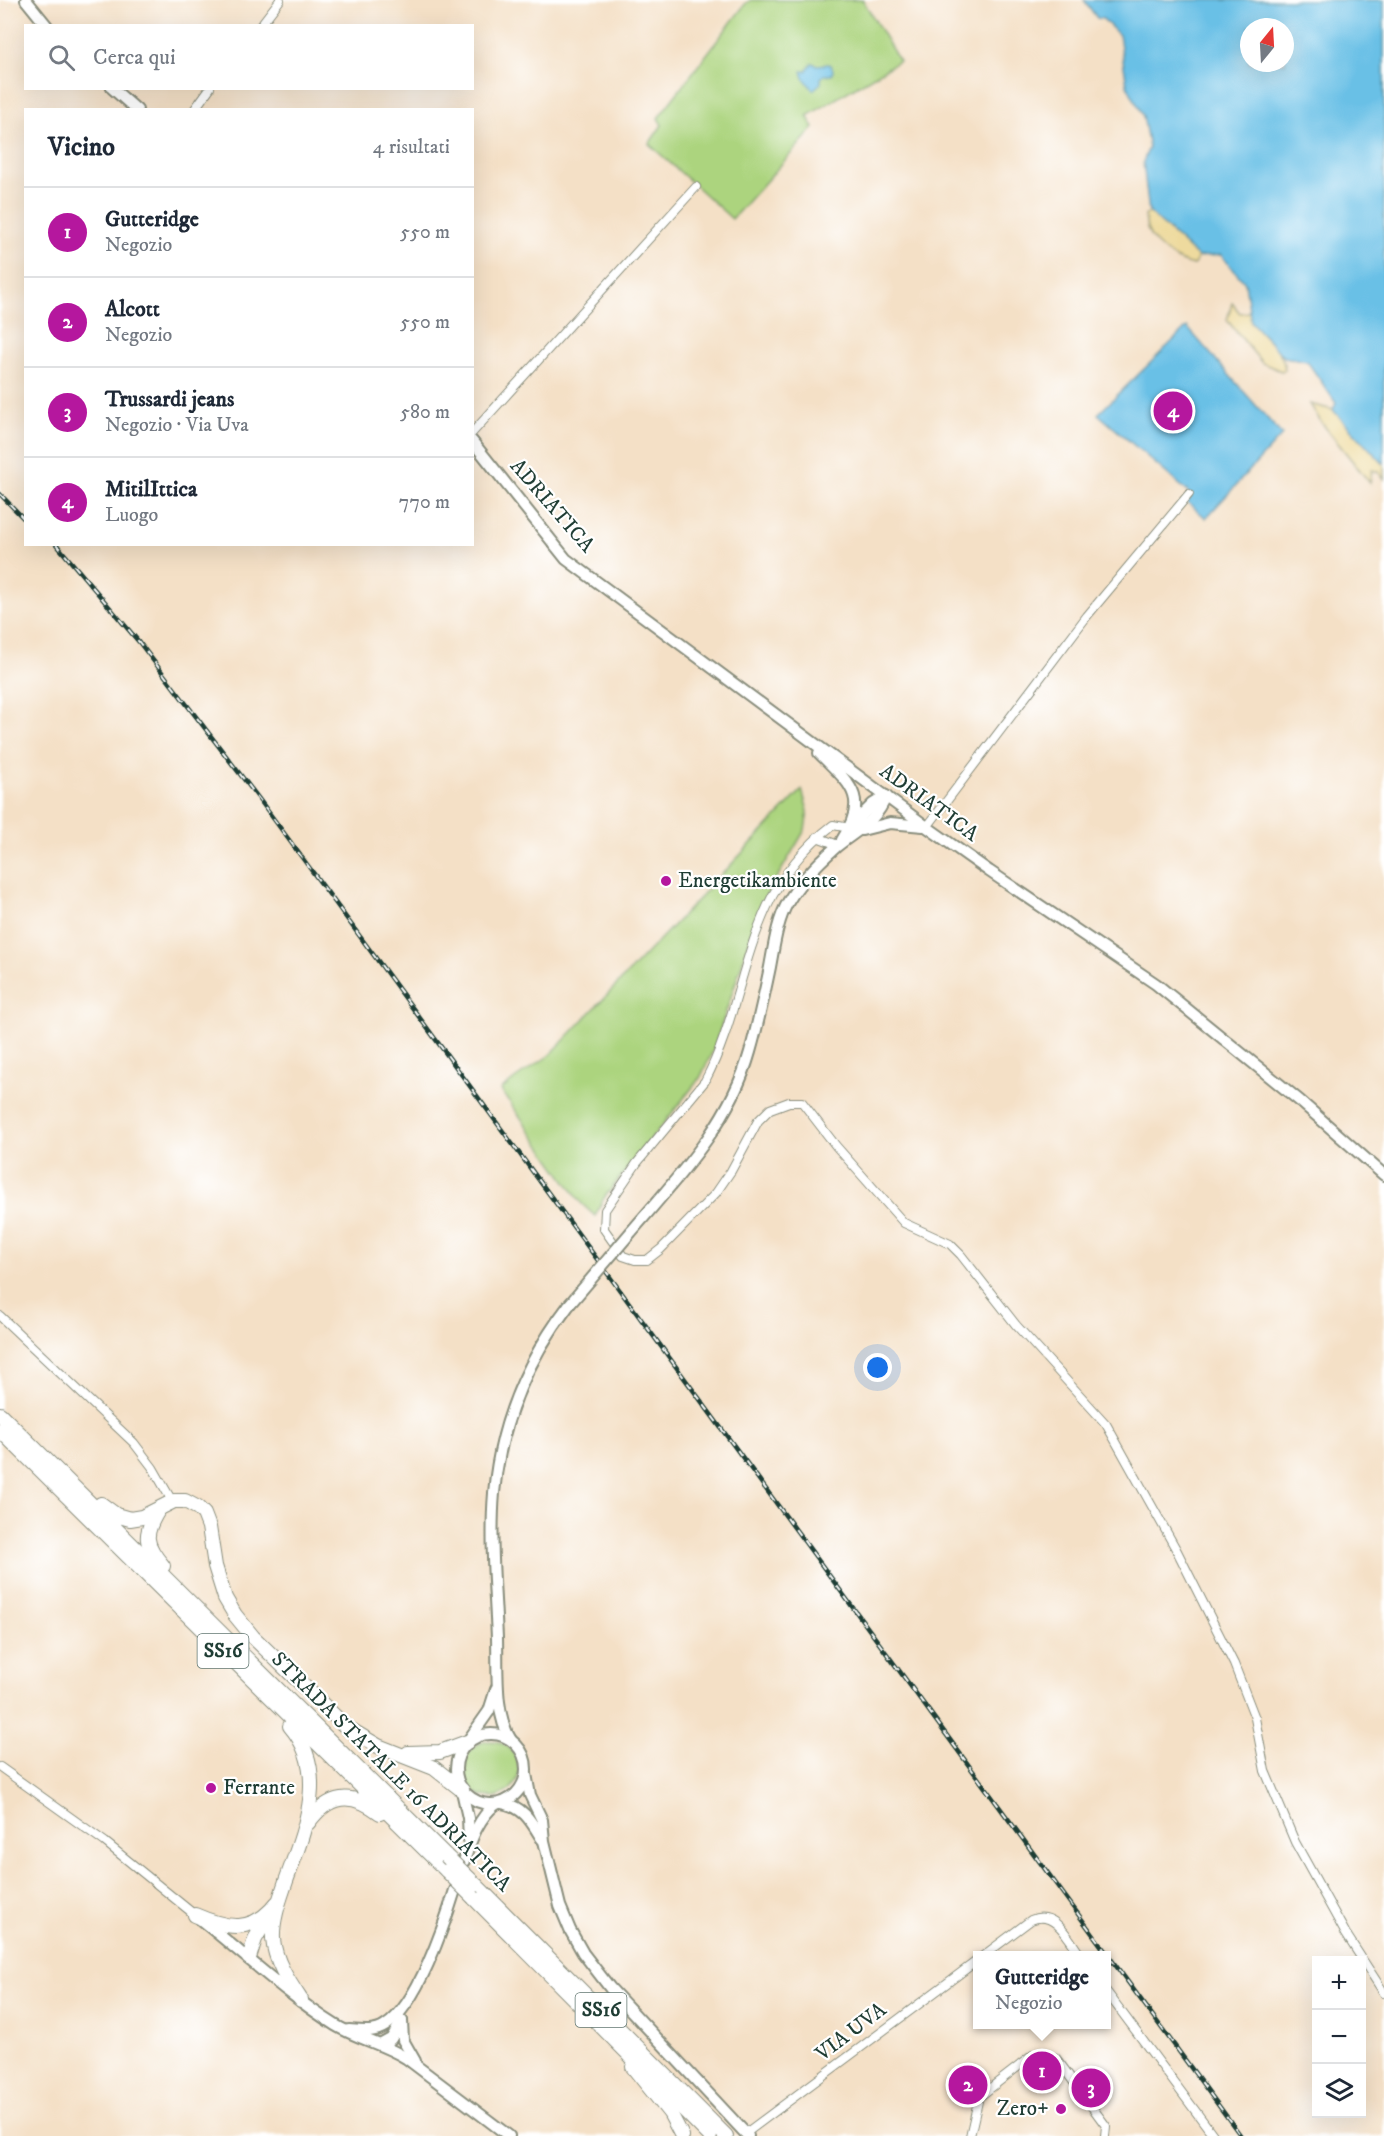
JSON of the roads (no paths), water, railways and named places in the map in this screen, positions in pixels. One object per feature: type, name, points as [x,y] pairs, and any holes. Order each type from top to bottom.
[{"type":"highway","name":"STRADA STATALE 16 ADRIATICA","points":[[0,1414],[446,1856],[475,1891],[710,2136]]},
{"type":"highway","name":"STRADA STATALE 16 ADRIATICA","points":[[0,1430],[422,1847],[447,1871],[475,1891],[726,2136]]},
{"type":"highway","name":"SS16","points":[[43,1457],[119,1517],[137,1519],[172,1502],[182,1500],[192,1503],[206,1518],[220,1586],[232,1611],[245,1629],[341,1723],[367,1740],[434,1768],[462,1790]]},
{"type":"highway","name":"SS16","points":[[159,1508],[147,1532],[151,1550],[228,1640]]},
{"type":"highway","name":"SS16","points":[[240,1667],[293,1730],[305,1748],[310,1764],[312,1787],[304,1827],[274,1907],[255,1939],[249,1958]]},
{"type":"highway","name":"SS16","points":[[394,1752],[434,1753],[467,1742]]},
{"type":"highway","name":"SS16","points":[[304,1827],[316,1811],[329,1802],[344,1798],[354,1799],[369,1805],[422,1847]]},
{"type":"highway","name":"SS16","points":[[274,1907],[273,1931],[277,1958],[301,2000]]},
{"type":"highway","points":[[195,1915],[238,1927],[256,1922],[274,1907]]},
{"type":"highway","points":[[249,1958],[265,1943],[273,1931]]},
{"type":"highway","points":[[608,2031],[670,2113],[682,2136]]},
{"type":"street","points":[[26,0],[45,24]]},
{"type":"street","points":[[262,24],[280,0]]},
{"type":"street","points":[[114,90],[134,108]]},
{"type":"street","points":[[195,108],[209,90]]},
{"type":"street","points":[[474,430],[696,187]]},
{"type":"street","name":"ADRIATICA","points":[[474,444],[566,559],[927,827],[998,878],[1156,984],[1300,1101],[1384,1175]]},
{"type":"street","points":[[1189,494],[1087,616],[927,827],[890,824],[854,830],[833,825],[817,837],[777,887],[766,908],[735,1004],[708,1074],[630,1173],[605,1210],[604,1229],[623,1256],[635,1260],[646,1260],[661,1249],[716,1193],[731,1171],[758,1121],[770,1109],[789,1102],[802,1102],[836,1146],[904,1223],[950,1244],[962,1255],[1016,1325],[1106,1424],[1176,1549],[1234,1664],[1255,1718],[1264,1771],[1295,1842],[1346,1934],[1384,1992]]},
{"type":"street","points":[[793,727],[849,786],[856,805],[854,830]]},
{"type":"street","points":[[747,2135],[621,2000],[591,1964],[570,1930],[560,1906],[544,1841],[541,1817],[530,1795],[523,1755],[511,1740],[502,1721],[498,1677],[493,1519],[499,1458],[511,1412],[526,1374],[544,1341],[569,1305],[692,1160],[722,1116],[735,1091],[749,1055],[785,908],[802,882],[854,830],[873,804],[886,796]]},
{"type":"street","points":[[817,837],[838,845]]},
{"type":"street","points":[[0,1316],[134,1443],[153,1468],[172,1502]]},
{"type":"street","points":[[470,1844],[468,1818],[455,1767],[459,1753],[490,1708],[498,1677]]},
{"type":"street","points":[[467,1742],[490,1734],[501,1735],[511,1740]]},
{"type":"street","points":[[0,1767],[65,1812],[301,2000],[343,2029],[400,2054],[508,2136]]},
{"type":"street","points":[[464,1861],[483,1816],[518,1792],[526,1774]]},
{"type":"street","points":[[462,1790],[477,1802],[516,1806],[524,1812],[544,1841]]},
{"type":"street","points":[[380,2045],[387,2025],[403,2009],[432,1955],[455,1890]]},
{"type":"street","points":[[990,1951],[1031,1920],[1043,1917],[1049,1918],[1058,1925],[1077,1951]]},
{"type":"street","name":"VIA UVA","points":[[747,2135],[973,1964]]},
{"type":"street","points":[[1111,1995],[1214,2136]]},
{"type":"street","points":[[403,2009],[405,2046],[420,2068]]},
{"type":"street","points":[[380,2045],[391,2039],[402,2021]]},
{"type":"street","points":[[343,2029],[369,2031],[387,2025]]},
{"type":"street","points":[[970,2136],[979,2097],[1034,2055],[1056,2058],[1106,2126],[1105,2136]]},
{"type":"water","points":[[1084,0],[1384,0],[1384,464],[1333,410],[1336,403],[1307,361],[1284,357],[1251,322],[1245,283],[1221,255],[1198,257],[1149,212],[1143,162],[1149,147],[1143,116],[1127,85],[1119,35],[1103,19],[1097,18]]},
{"type":"water","points":[[812,63],[830,64],[833,70],[832,75],[824,75],[821,78],[821,83],[813,90],[802,71],[806,71]]},
{"type":"water","points":[[1187,327],[1282,435],[1206,518],[1187,502],[1191,497],[1187,491],[1098,414]]},
{"type":"railway","points":[[0,494],[24,519]]},
{"type":"railway","points":[[58,546],[139,642],[259,799],[1105,1951]]},
{"type":"railway","points":[[1111,1959],[1241,2136]]},
{"type":"place","name":"MitilIttica","points":[[1173,411]]},
{"type":"place","name":"Energetikambiente","points":[[666,881]]},
{"type":"place","name":"Ferrante","points":[[211,1788]]},
{"type":"place","name":"Gutteridge","points":[[1042,2071]]},
{"type":"place","name":"Alcott","points":[[968,2085]]},
{"type":"place","name":"Trussardi jeans","points":[[1091,2088]]},
{"type":"place","name":"Zero+","points":[[1061,2109]]}]
